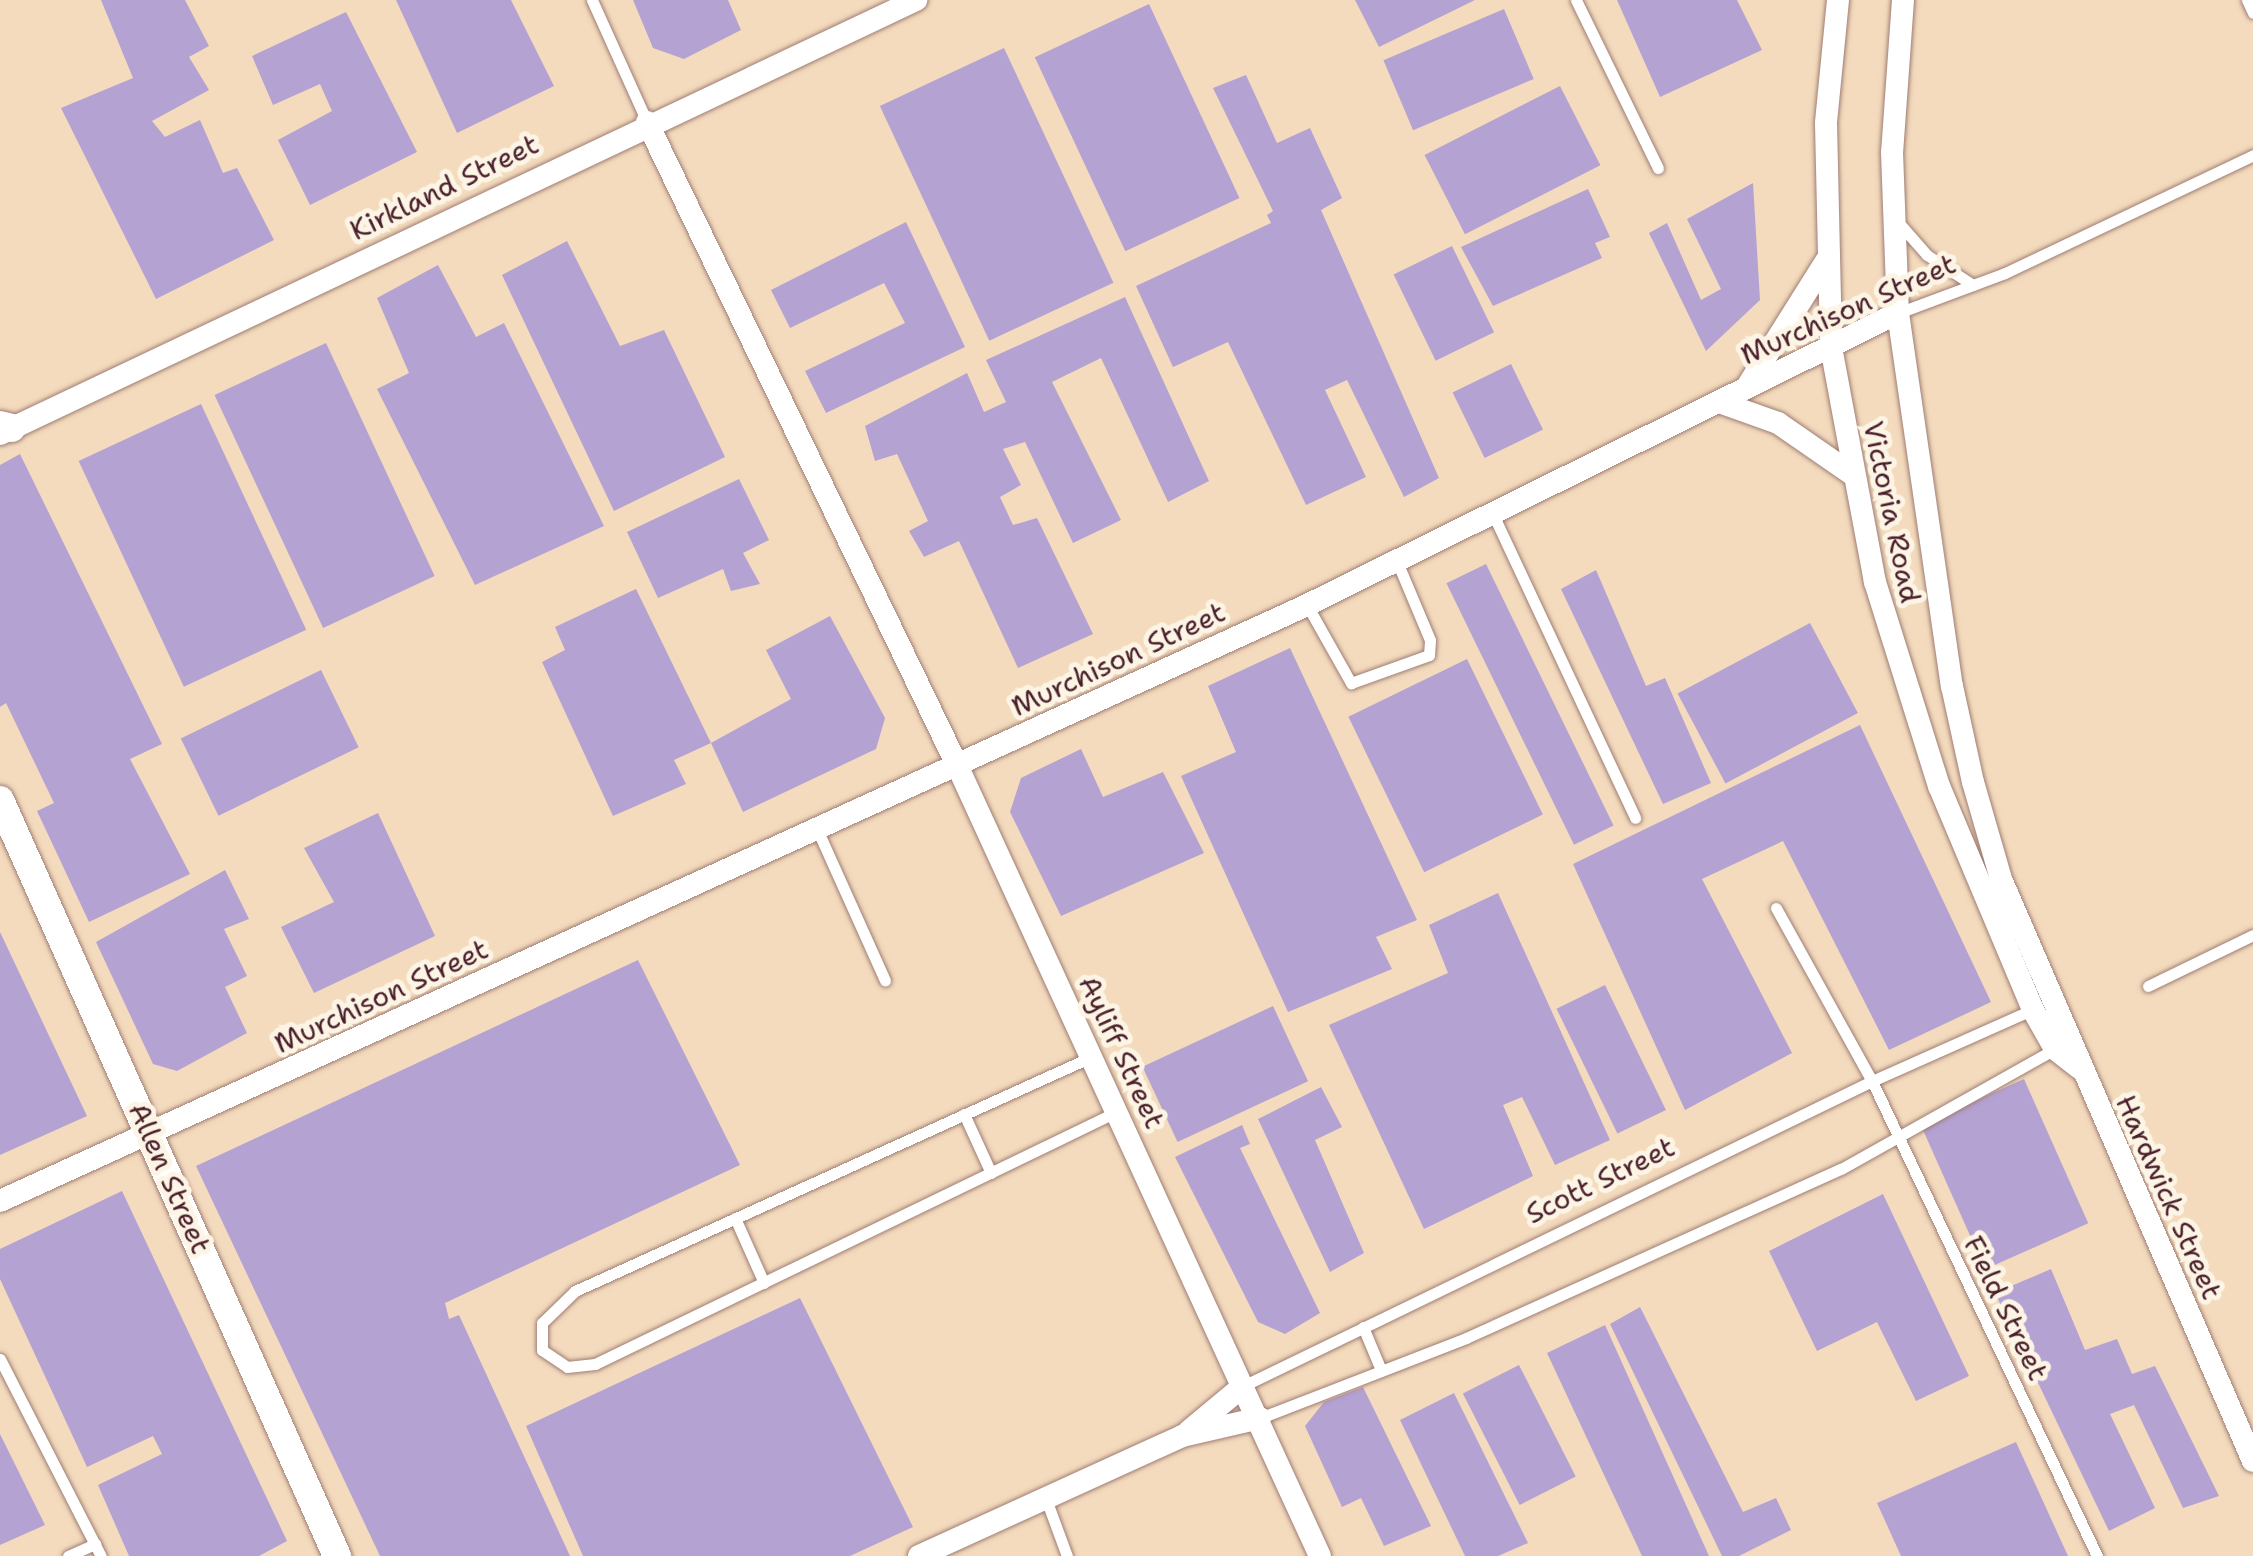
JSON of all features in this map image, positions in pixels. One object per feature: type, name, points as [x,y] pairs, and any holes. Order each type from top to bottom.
[{"type":"street","name":"Kirkland Street","points":[[4,429],[647,122],[916,0]]},
{"type":"street","name":"Victoria Road","points":[[1838,0],[1826,123],[1826,261],[1831,346],[1853,475],[1904,690],[2033,1010]]},
{"type":"street","name":"Hardwick Street","points":[[1903,0],[1895,218],[1898,313],[1952,686],[1973,782],[2001,879],[2056,999],[2064,1043]]},
{"type":"street","name":"Ayliff Street","points":[[647,122],[957,765],[1260,1418],[1320,1556]]},
{"type":"street","points":[[1746,388],[1826,261]]},
{"type":"street","name":"Murchison Street","points":[[0,1201],[1307,605],[1491,510],[1898,313]]},
{"type":"street","points":[[1719,402],[1778,423],[1853,475]]},
{"type":"street","name":"Allen Street","points":[[0,800],[338,1556]]},
{"type":"street","name":"Hardwick Street","points":[[2033,1010],[2064,1043],[2079,1068],[2253,1461]]},
{"type":"street","name":"Scott Street","points":[[1182,1436],[1243,1386]]},
{"type":"street","name":"Scott Street","points":[[919,1556],[1182,1436],[1260,1418]]},
{"type":"lane","points":[[592,0],[647,122]]},
{"type":"lane","points":[[1576,0],[1658,168]]},
{"type":"lane","points":[[2247,0],[2253,13]]},
{"type":"lane","name":"Murchison Street","points":[[1898,313],[1973,286],[2253,155]]},
{"type":"lane","points":[[1895,218],[1926,255],[1973,286]]},
{"type":"lane","points":[[1491,510],[1636,818]]},
{"type":"lane","points":[[1307,605],[1351,683],[1430,656],[1430,640],[1396,559]]},
{"type":"lane","points":[[817,830],[885,980]]},
{"type":"lane","name":"Field Street","points":[[1776,908],[1872,1081],[2097,1556]]},
{"type":"lane","points":[[2148,986],[2253,935]]},
{"type":"lane","name":"Scott Street","points":[[1243,1386],[1872,1081],[2056,999]]},
{"type":"lane","name":"Scott Street","points":[[1260,1418],[1770,1202],[1897,1138],[2064,1043]]},
{"type":"lane","points":[[1090,1057],[574,1291],[542,1323],[542,1350],[567,1368],[595,1364],[1116,1112]]},
{"type":"lane","points":[[964,1114],[991,1173]]},
{"type":"lane","points":[[735,1218],[764,1283]]},
{"type":"lane","points":[[1364,1328],[1381,1370]]},
{"type":"lane","points":[[0,1359],[98,1550],[68,1556]]},
{"type":"lane","points":[[1046,1500],[1067,1556]]},
{"type":"building","points":[[101,0],[185,0],[209,46],[189,57],[209,90],[152,121],[165,137],[200,120],[223,173],[237,168],[274,240],[156,299],[61,108],[133,78]]},
{"type":"building","points":[[396,0],[511,0],[554,86],[457,133]]},
{"type":"building","points":[[633,0],[728,0],[741,30],[684,59],[653,48]]},
{"type":"building","points":[[1355,0],[1475,0],[1379,47]]},
{"type":"building","points":[[1617,0],[1737,0],[1762,50],[1660,97]]},
{"type":"building","points":[[1149,4],[1239,198],[1125,251],[1035,57]]},
{"type":"building","points":[[1504,9],[1534,79],[1413,130],[1383,60]]},
{"type":"building","points":[[346,12],[417,152],[310,205],[278,140],[332,111],[320,84],[273,105],[252,56]]},
{"type":"building","points":[[1004,48],[1113,283],[989,341],[880,106]]},
{"type":"building","points":[[1246,75],[1277,143],[1310,128],[1342,198],[1321,210],[1439,478],[1404,497],[1347,380],[1325,390],[1366,477],[1306,505],[1228,342],[1173,367],[1136,286],[1271,223],[1267,215],[1273,211],[1213,88]]},
{"type":"building","points":[[1560,86],[1600,165],[1465,234],[1425,155]]},
{"type":"building","points":[[1753,183],[1760,300],[1706,351],[1649,233],[1667,223],[1701,300],[1721,289],[1687,219]]},
{"type":"building","points":[[1588,189],[1610,237],[1595,243],[1602,258],[1493,306],[1461,247]]},
{"type":"building","points":[[906,222],[965,347],[826,413],[805,371],[905,323],[884,283],[790,328],[771,290]]},
{"type":"building","points":[[567,241],[620,346],[664,330],[725,457],[614,511],[502,275]]},
{"type":"building","points":[[1452,246],[1494,332],[1436,361],[1394,274]]},
{"type":"building","points":[[438,265],[476,337],[504,323],[604,526],[475,585],[377,389],[409,373],[377,298]]},
{"type":"building","points":[[1125,297],[1209,481],[1168,502],[1101,358],[1052,382],[1121,520],[1073,543],[1025,442],[1003,449],[1021,485],[1000,497],[1013,525],[1037,518],[1093,634],[1018,668],[959,541],[924,557],[909,531],[928,521],[897,454],[875,461],[865,426],[967,373],[984,412],[1006,402],[986,360]]},
{"type":"building","points":[[326,343],[435,576],[323,628],[215,395]]},
{"type":"building","points":[[1511,364],[1543,430],[1485,458],[1453,392]]},
{"type":"building","points":[[201,404],[306,630],[184,687],[79,461]]},
{"type":"building","points":[[20,454],[162,744],[130,759],[190,874],[89,922],[37,811],[54,803],[6,703],[0,707],[0,465]]},
{"type":"building","points":[[739,479],[769,540],[743,553],[760,584],[731,591],[723,569],[658,598],[627,532]]},
{"type":"building","points":[[1486,564],[1614,826],[1574,845],[1446,583]]},
{"type":"building","points":[[1596,570],[1646,686],[1665,678],[1711,783],[1663,804],[1561,589]]},
{"type":"building","points":[[636,589],[711,743],[674,760],[686,784],[613,816],[542,662],[565,650],[555,627]]},
{"type":"building","points":[[830,616],[885,718],[876,749],[743,812],[711,743],[791,699],[766,650]]},
{"type":"building","points":[[1810,623],[1858,713],[1725,783],[1678,693]]},
{"type":"building","points":[[1290,648],[1417,920],[1376,937],[1392,969],[1288,1012],[1181,776],[1236,752],[1208,686]]},
{"type":"building","points":[[1467,659],[1543,814],[1424,872],[1348,717]]},
{"type":"building","points":[[321,670],[359,747],[218,816],[181,738]]},
{"type":"building","points":[[1860,725],[1991,1002],[1889,1050],[1783,841],[1702,879],[1792,1053],[1685,1110],[1573,864]]},
{"type":"building","points":[[1081,749],[1103,797],[1163,772],[1204,853],[1061,916],[1010,812],[1021,778]]},
{"type":"building","points":[[378,813],[435,936],[314,993],[281,927],[334,902],[304,848]]},
{"type":"building","points":[[225,870],[249,919],[224,929],[247,976],[225,987],[247,1033],[177,1071],[153,1064],[96,942]]},
{"type":"building","points":[[1498,893],[1610,1140],[1555,1165],[1522,1097],[1503,1105],[1533,1176],[1424,1229],[1329,1025],[1448,973],[1429,925]]},
{"type":"building","points":[[0,932],[87,1116],[0,1155]]},
{"type":"building","points":[[638,960],[740,1165],[445,1303],[449,1319],[459,1315],[570,1556],[380,1556],[196,1166]]},
{"type":"building","points":[[1605,985],[1666,1110],[1617,1134],[1556,1009]]},
{"type":"building","points":[[1273,1006],[1308,1081],[1178,1142],[1142,1067]]},
{"type":"building","points":[[2024,1079],[2088,1223],[1985,1269],[1921,1125]]},
{"type":"building","points":[[1321,1087],[1342,1127],[1315,1140],[1364,1253],[1330,1272],[1258,1119]]},
{"type":"building","points":[[1242,1125],[1250,1144],[1240,1148],[1320,1313],[1285,1334],[1258,1322],[1175,1157]]},
{"type":"building","points":[[122,1191],[287,1541],[259,1556],[129,1556],[98,1485],[162,1454],[153,1436],[87,1467],[0,1279],[0,1249]]},
{"type":"building","points":[[1883,1194],[1969,1376],[1916,1401],[1877,1322],[1817,1351],[1769,1251]]},
{"type":"building","points":[[2051,1269],[2085,1350],[2117,1339],[2132,1374],[2155,1366],[2219,1496],[2183,1508],[2134,1405],[2110,1414],[2155,1508],[2109,1531],[1995,1293]]},
{"type":"building","points":[[800,1298],[913,1527],[850,1556],[583,1556],[526,1426]]},
{"type":"building","points":[[1640,1307],[1743,1512],[1776,1498],[1791,1530],[1739,1556],[1722,1556],[1610,1324]]},
{"type":"building","points":[[1605,1325],[1709,1556],[1642,1556],[1547,1353]]},
{"type":"building","points":[[1519,1365],[1576,1476],[1520,1505],[1463,1394]]},
{"type":"building","points":[[1363,1387],[1431,1526],[1384,1546],[1361,1498],[1342,1507],[1305,1426],[1324,1402]]},
{"type":"building","points":[[1454,1393],[1528,1543],[1498,1556],[1465,1556],[1400,1420]]},
{"type":"building","points":[[0,1434],[45,1525],[0,1545]]},
{"type":"building","points":[[2016,1442],[2068,1556],[1901,1556],[1877,1503]]}]
